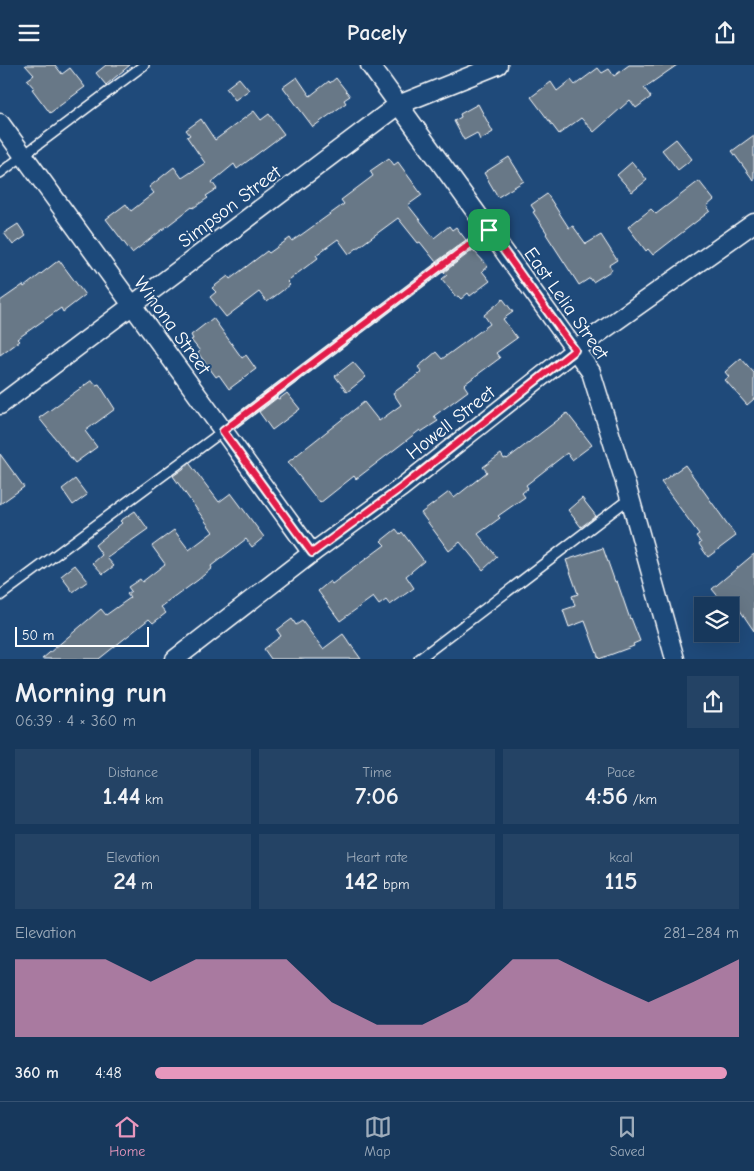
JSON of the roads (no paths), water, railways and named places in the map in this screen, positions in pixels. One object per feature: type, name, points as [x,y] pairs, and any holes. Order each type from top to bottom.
[{"type":"street","name":"East Lelia Street","points":[[370,65],[591,372],[630,498],[675,659]]},
{"type":"street","name":"Simpson Street","points":[[0,405],[398,105],[498,65]]},
{"type":"street","name":"Winona Street","points":[[0,123],[312,553]]},
{"type":"street","name":"Howell Street","points":[[174,659],[312,553],[402,487],[575,350],[754,223]]},
{"type":"lane","points":[[0,173],[144,65]]},
{"type":"lane","points":[[0,596],[223,431],[489,230]]},
{"type":"lane","points":[[419,659],[630,498]]}]
